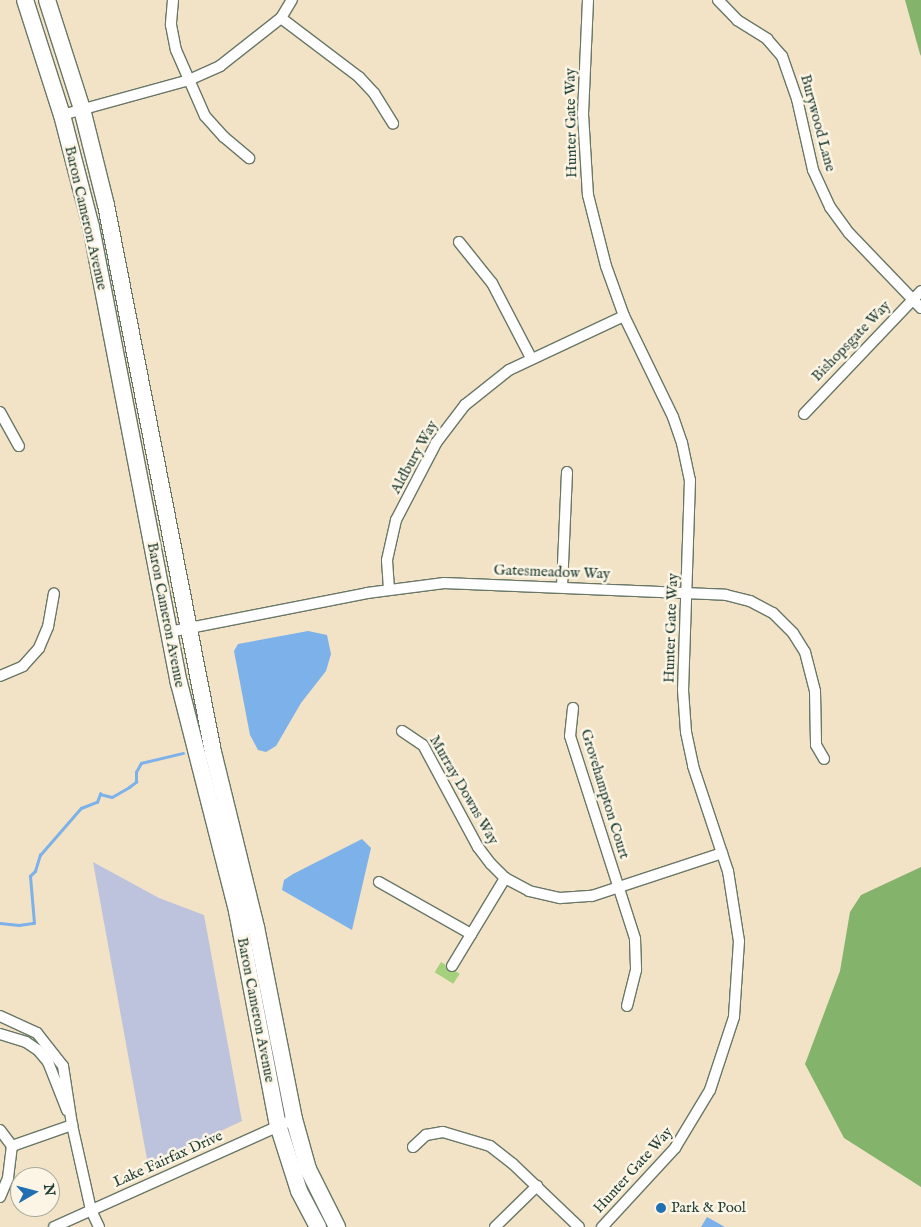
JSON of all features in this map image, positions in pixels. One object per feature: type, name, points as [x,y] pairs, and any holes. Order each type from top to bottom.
[{"type":"main road","name":"Baron Cameron Avenue","points":[[25,0],[62,115],[91,227],[169,632],[190,730],[237,911],[278,1125],[299,1192],[318,1227]]},
{"type":"main road","name":"Baron Cameron Avenue","points":[[47,0],[82,109],[112,234],[213,752],[256,927],[294,1119],[308,1169],[337,1227]]},
{"type":"street","points":[[174,0],[173,34],[189,80],[205,116],[224,138],[249,158]]},
{"type":"street","points":[[62,115],[189,80],[220,66],[281,18],[292,0]]},
{"type":"street","name":"Hunter Gate Way","points":[[588,0],[583,155],[596,234],[624,316],[682,442],[690,480],[684,690],[686,732],[693,766],[734,895],[739,941],[738,992],[727,1044],[710,1090],[686,1132],[658,1170],[602,1227]]},
{"type":"street","name":"Burywood Lane","points":[[718,0],[737,20],[767,39],[782,56],[797,99],[813,170],[830,207],[849,234],[921,308]]},
{"type":"street","points":[[281,18],[359,77],[374,93],[392,123]]},
{"type":"street","points":[[458,242],[492,283],[531,358]]},
{"type":"street","name":"Bishopsgate Way","points":[[804,414],[921,292]]},
{"type":"street","name":"Aldbury Way","points":[[389,589],[386,560],[392,531],[436,443],[478,392],[531,358],[624,316]]},
{"type":"street","points":[[0,412],[18,446]]},
{"type":"street","points":[[562,587],[566,472]]},
{"type":"street","name":"Gatesmeadow Way","points":[[169,632],[389,589],[444,583],[726,595],[750,601],[773,613],[793,633],[811,670],[816,738],[824,759]]},
{"type":"street","points":[[0,676],[23,666],[39,648],[48,626],[54,594]]},
{"type":"street","name":"Grovehampton Court","points":[[572,708],[570,736],[633,928],[637,954],[627,1006]]},
{"type":"street","name":"Murray Downs Way","points":[[402,731],[423,745],[478,847],[504,878],[529,891],[560,898],[592,896],[722,854]]},
{"type":"street","points":[[452,966],[504,878]]},
{"type":"street","points":[[379,882],[471,934]]},
{"type":"street","points":[[0,1016],[37,1033],[57,1055],[67,1080],[72,1125],[91,1210],[99,1227]]},
{"type":"street","points":[[0,1034],[26,1042],[48,1062],[72,1125]]},
{"type":"street","name":"Lake Fairfax Drive","points":[[54,1227],[294,1119]]},
{"type":"street","points":[[12,1146],[72,1125]]},
{"type":"street","points":[[0,1130],[12,1146],[8,1178],[0,1197]]},
{"type":"street","points":[[413,1147],[435,1132],[476,1140],[504,1156],[579,1227]]},
{"type":"street","points":[[495,1227],[537,1186]]},
{"type":"shaded area","points":[[93,862],[159,898],[204,915],[242,1121],[148,1165]]},
{"type":"green space","points":[[905,0],[921,0],[921,56],[920,54]]},
{"type":"green space","points":[[921,867],[921,1187],[844,1138],[805,1064],[840,971],[850,912],[861,895]]},
{"type":"green space","points":[[441,962],[460,974],[453,984],[435,972]]},
{"type":"water","points":[[308,631],[327,635],[331,654],[326,671],[301,703],[276,746],[266,752],[258,750],[250,735],[234,651],[238,644]]},
{"type":"water","points":[[362,839],[371,848],[352,930],[282,890],[284,880],[293,874]]},
{"type":"water","points":[[707,1217],[725,1227],[701,1227]]},
{"type":"waterway","points":[[0,923],[19,925],[34,923],[30,876],[35,871],[40,855],[81,808],[97,802],[100,794],[112,797],[136,782],[136,772],[141,763],[183,753]]},
{"type":"place","name":"Park & Pool","points":[[661,1208]]}]
